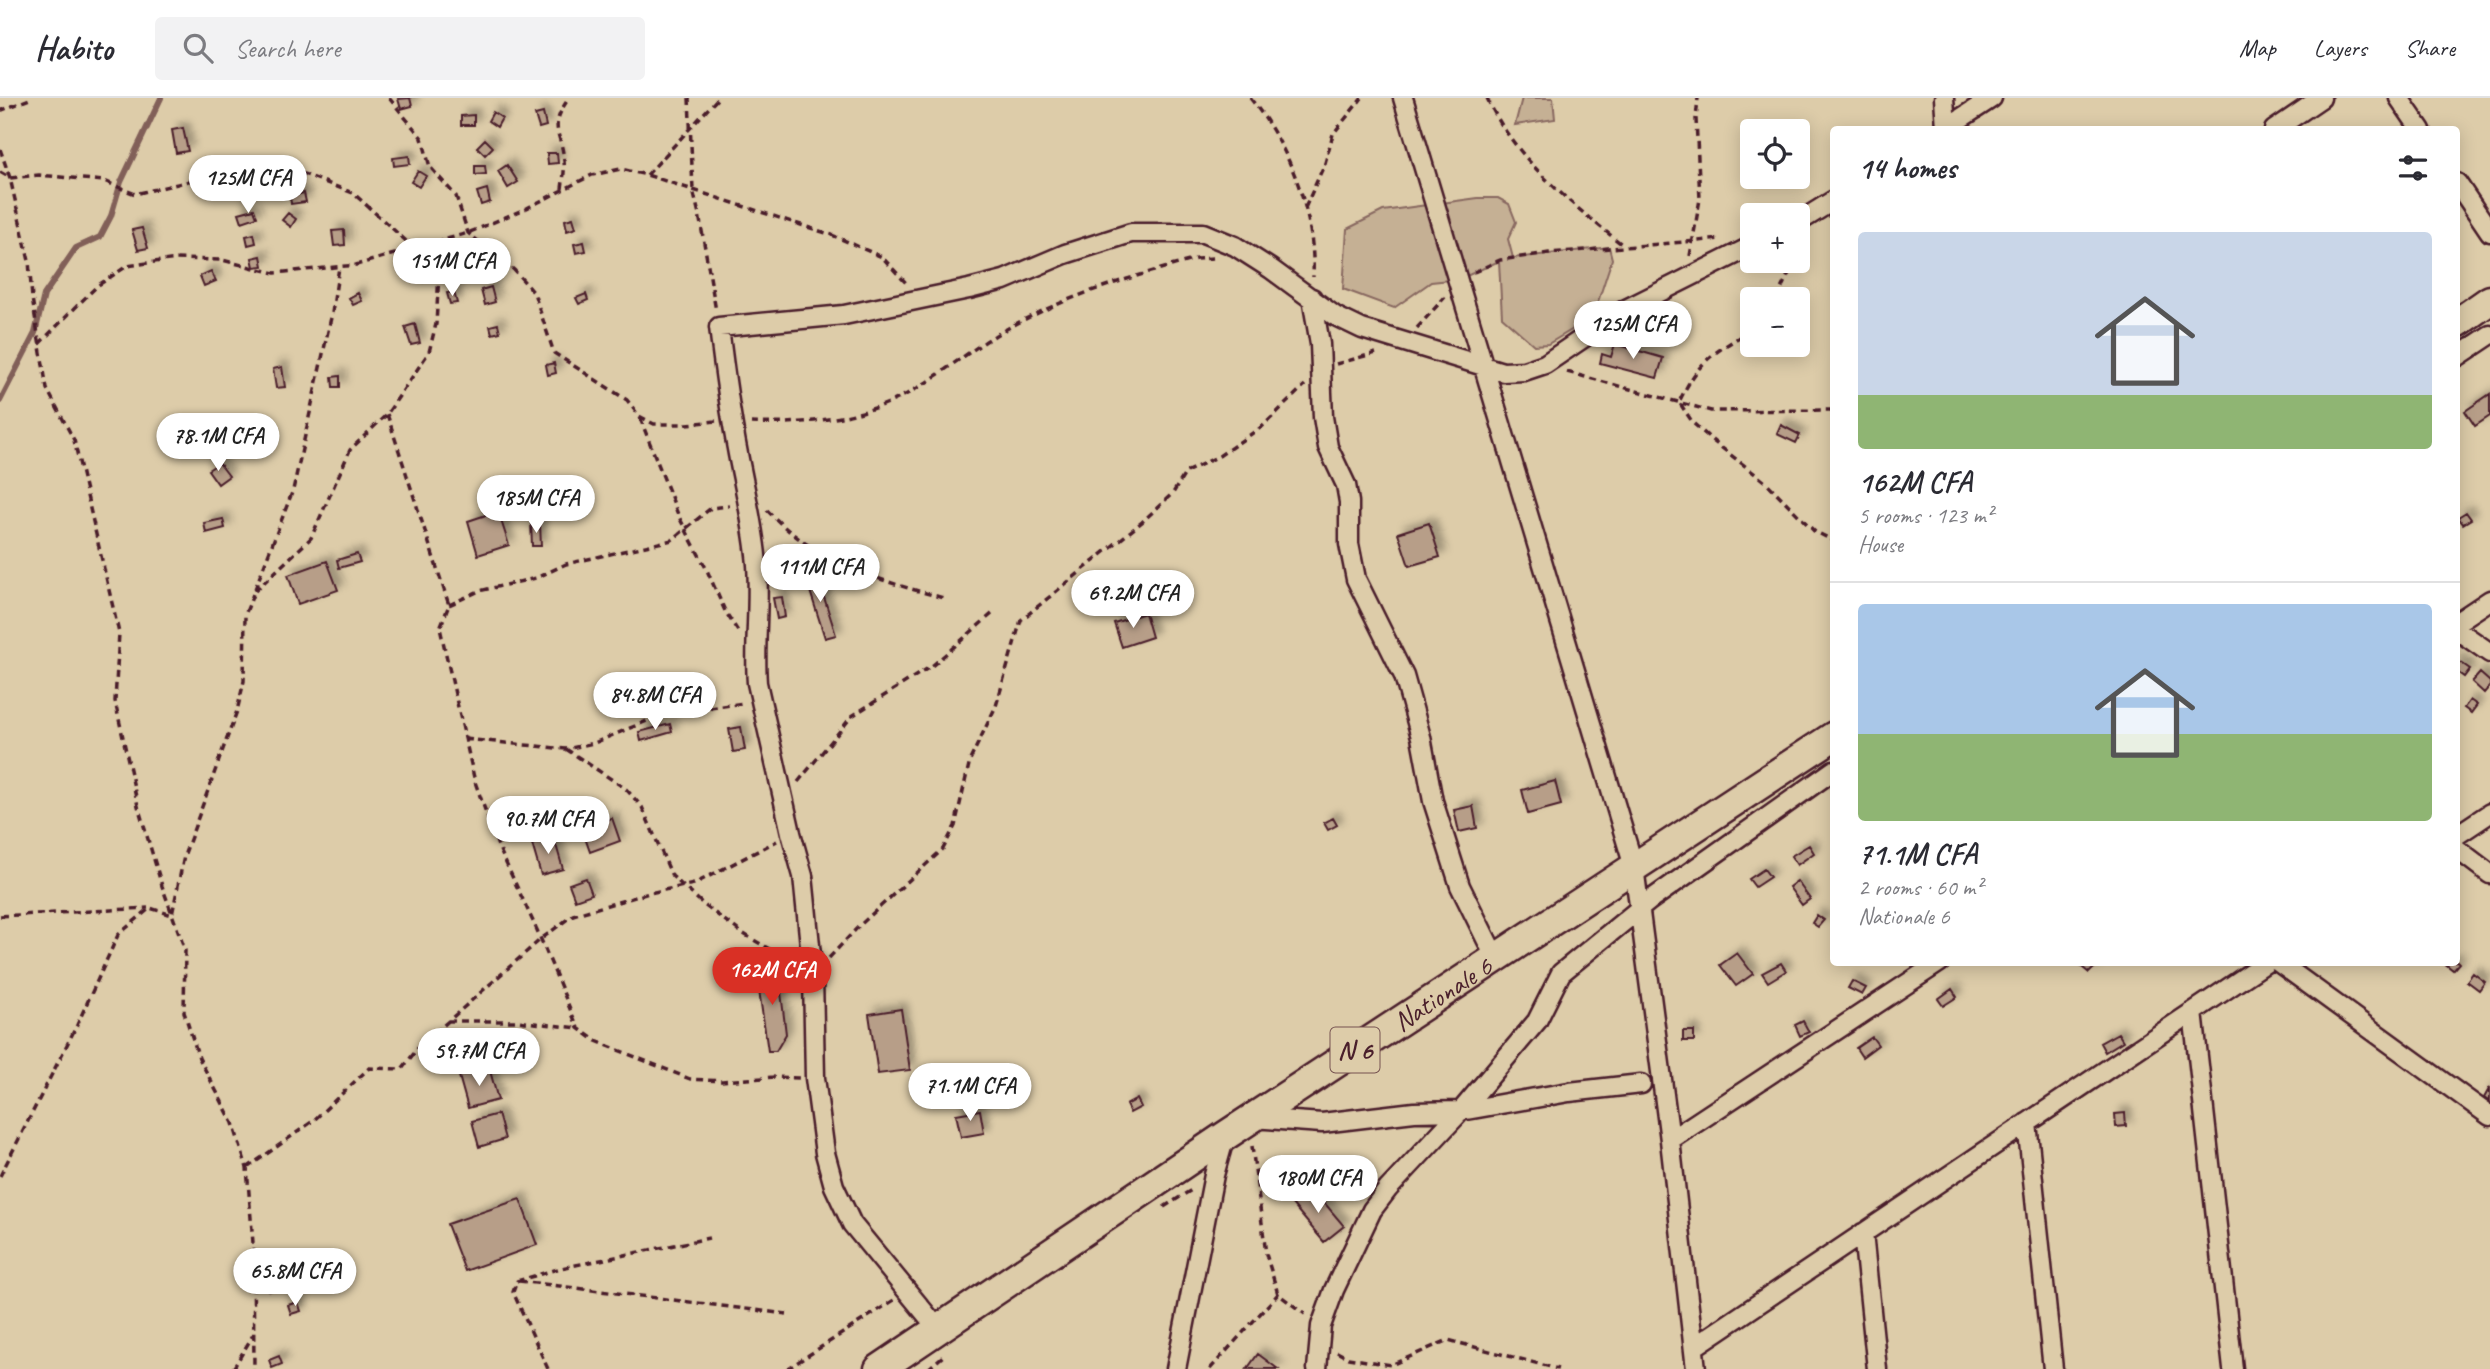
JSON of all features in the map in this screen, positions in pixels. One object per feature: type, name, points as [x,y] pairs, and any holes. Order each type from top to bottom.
[{"type":"main road","points":[[2460,321],[2490,300]]},
{"type":"main road","name":"Nationale 6","points":[[879,1369],[1252,1118],[1830,739]]},
{"type":"street","points":[[1403,98],[1633,867],[1670,1140],[1696,1369]]},
{"type":"street","points":[[1944,98],[1945,126]]},
{"type":"street","points":[[1948,126],[1992,98]]},
{"type":"street","points":[[2280,126],[2321,98]]},
{"type":"street","points":[[2399,98],[2417,126]]},
{"type":"street","points":[[2460,187],[2490,232]]},
{"type":"street","points":[[1810,215],[1830,202]]},
{"type":"street","points":[[939,1330],[852,1224],[834,1186],[825,1153],[816,1078],[813,975],[803,876],[760,700],[755,658],[759,614],[757,565],[719,327],[844,315],[969,289],[1004,280],[1065,254],[1131,233],[1203,233],[1235,246],[1335,316],[1362,329],[1503,372],[1524,371],[1545,364],[1626,309],[1740,252]]},
{"type":"street","points":[[1312,298],[1320,344],[1323,417],[1328,447],[1346,485],[1349,502],[1349,544],[1356,579],[1404,676],[1433,801],[1460,887],[1495,957]]},
{"type":"street","points":[[2460,354],[2490,335]]},
{"type":"street","points":[[2460,620],[2490,600]]},
{"type":"street","points":[[2460,632],[2490,653]]},
{"type":"street","points":[[1317,1369],[1320,1335],[1334,1290],[1372,1210],[1537,1021],[1561,973],[1639,909],[1830,773]]},
{"type":"street","points":[[2460,833],[2490,813]]},
{"type":"street","points":[[2460,851],[2490,874]]},
{"type":"street","points":[[1670,1140],[1934,966]]},
{"type":"street","points":[[1693,1347],[2261,966]]},
{"type":"street","points":[[2284,966],[2490,1116]]},
{"type":"street","points":[[2193,1012],[2233,1369]]},
{"type":"street","points":[[1252,1118],[1322,1123],[1414,1112],[1461,1111],[1569,1091],[1641,1084]]},
{"type":"street","points":[[2027,1123],[2053,1369]]},
{"type":"street","points":[[1176,1369],[1214,1175],[1225,1136]]},
{"type":"street","points":[[1863,1233],[1877,1369]]},
{"type":"path","points":[[0,111],[32,98]]},
{"type":"path","points":[[388,98],[422,138],[430,167],[456,196],[468,233],[513,270],[534,293],[554,353],[627,400],[639,416],[685,529],[725,611],[755,658]]},
{"type":"path","points":[[562,190],[564,160],[556,132],[560,110],[569,98]]},
{"type":"path","points":[[689,98],[693,191],[719,327]]},
{"type":"path","points":[[647,175],[718,98]]},
{"type":"path","points":[[1250,98],[1288,158],[1305,208],[1314,251],[1312,298]]},
{"type":"path","points":[[1305,208],[1325,163],[1333,134],[1362,98]]},
{"type":"path","points":[[1488,98],[1517,146],[1563,197],[1624,246]]},
{"type":"path","points":[[1687,277],[1700,199],[1696,120],[1699,98]]},
{"type":"path","points":[[0,149],[10,178],[29,261],[47,389],[74,440],[102,557],[118,633],[115,701],[138,806],[185,950],[184,1012],[199,1058],[233,1123],[247,1168],[253,1243],[254,1369]]},
{"type":"path","points":[[0,172],[10,178],[39,175],[104,181],[135,194],[186,182],[221,167],[262,163],[301,173],[353,193],[415,249]]},
{"type":"path","points":[[39,344],[97,286],[127,266],[176,259],[222,260],[275,273],[379,260],[468,233],[592,175],[621,169],[832,235],[882,257],[919,298]]},
{"type":"path","points":[[254,593],[311,538],[351,450],[387,414],[429,352],[436,324],[439,274],[453,237]]},
{"type":"path","points":[[566,749],[625,789],[642,807],[672,876],[704,905],[742,933],[813,975],[859,926],[943,849],[955,826],[970,760],[996,706],[1021,620],[1142,522],[1173,493],[1186,472],[1219,456],[1263,426],[1322,368],[1404,343],[1458,281],[1500,260],[1624,246],[1728,239]]},
{"type":"path","points":[[639,416],[654,424],[721,420],[734,423],[788,424],[852,415],[905,395],[1009,328],[1089,290],[1196,260],[1250,256]]},
{"type":"path","points":[[172,915],[184,856],[237,711],[244,681],[245,615],[293,490],[332,313],[339,267]]},
{"type":"path","points":[[1679,402],[1691,376],[1706,359],[1740,337]]},
{"type":"path","points":[[1545,364],[1558,370],[1711,411],[1830,410]]},
{"type":"path","points":[[1679,402],[1693,423],[1768,484],[1814,531],[1830,539]]},
{"type":"path","points":[[387,414],[449,605],[440,628],[475,782],[498,846],[578,1028]]},
{"type":"path","points":[[745,485],[785,528],[828,557],[869,577],[947,599]]},
{"type":"path","points":[[449,605],[479,591],[536,578],[566,564],[672,540],[711,508],[749,504]]},
{"type":"path","points":[[783,800],[852,716],[933,664],[993,613]]},
{"type":"path","points":[[466,739],[566,749],[594,743],[659,716],[760,700]]},
{"type":"path","points":[[247,1168],[313,1121],[369,1068],[402,1069],[418,1048],[541,939],[573,915],[694,884],[791,833]]},
{"type":"path","points":[[0,916],[150,908],[172,915]]},
{"type":"path","points":[[0,1176],[77,1025],[118,935],[150,908]]},
{"type":"path","points":[[448,1021],[517,1021],[578,1028],[596,1041],[690,1079],[722,1081],[775,1077],[816,1078]]},
{"type":"path","points":[[1252,1118],[1252,1146],[1266,1254],[1278,1294],[1348,1358],[1391,1365],[1448,1340],[1558,1369]]},
{"type":"path","points":[[517,1281],[561,1268],[709,1238]]},
{"type":"path","points":[[517,1281],[787,1314]]},
{"type":"path","points":[[517,1281],[513,1292],[548,1369]]},
{"type":"path","points":[[787,1369],[907,1292]]},
{"type":"path","points":[[1210,1369],[1278,1294]]},
{"type":"path","points":[[233,1369],[254,1334]]},
{"type":"shaded area","points":[[1522,98],[1553,98],[1555,119],[1515,125]]},
{"type":"shaded area","points":[[1478,198],[1498,198],[1509,204],[1516,222],[1508,239],[1513,258],[1609,247],[1612,259],[1593,317],[1548,344],[1534,345],[1502,317],[1499,261],[1460,279],[1431,282],[1394,308],[1343,289],[1347,229],[1383,211]]},
{"type":"building","points":[[410,98],[412,106],[401,109],[398,99]]},
{"type":"building","points":[[493,112],[502,118],[497,127],[488,121]]},
{"type":"building","points":[[543,113],[546,126],[539,128],[535,115]]},
{"type":"building","points":[[474,115],[474,125],[461,125],[461,116]]},
{"type":"building","points":[[183,128],[188,151],[176,153],[172,130]]},
{"type":"building","points":[[485,139],[493,147],[485,155],[477,147]]},
{"type":"building","points":[[547,153],[557,153],[558,163],[548,164]]},
{"type":"building","points":[[409,156],[410,164],[394,166],[393,158]]},
{"type":"building","points":[[507,165],[518,182],[508,188],[498,171]]},
{"type":"building","points":[[475,166],[485,166],[486,174],[475,175]]},
{"type":"building","points":[[418,171],[426,176],[419,187],[411,182]]},
{"type":"building","points":[[487,189],[490,202],[481,205],[477,192]]},
{"type":"building","points":[[304,193],[306,202],[291,204],[290,196]]},
{"type":"building","points":[[254,209],[257,217],[242,222],[239,213]]},
{"type":"building","points":[[288,213],[296,219],[291,227],[282,220]]},
{"type":"building","points":[[573,218],[576,228],[567,231],[565,220]]},
{"type":"building","points":[[142,228],[148,248],[138,250],[132,230]]},
{"type":"building","points":[[344,230],[345,245],[334,246],[332,231]]},
{"type":"building","points":[[254,234],[256,243],[248,245],[246,236]]},
{"type":"building","points":[[584,242],[586,251],[576,253],[574,244]]},
{"type":"building","points":[[261,256],[263,266],[254,267],[252,258]]},
{"type":"building","points":[[431,270],[434,280],[424,282],[422,272]]},
{"type":"building","points":[[211,271],[216,281],[204,286],[200,276]]},
{"type":"building","points":[[491,287],[495,302],[485,305],[481,290]]},
{"type":"building","points":[[454,292],[457,303],[450,304],[447,293]]},
{"type":"building","points":[[358,293],[362,301],[353,305],[349,298]]},
{"type":"building","points":[[586,294],[588,300],[579,304],[576,298]]},
{"type":"building","points":[[415,324],[420,343],[411,345],[405,327]]},
{"type":"building","points":[[498,324],[500,332],[492,334],[490,326]]},
{"type":"building","points":[[1615,344],[1663,358],[1657,378],[1600,363],[1602,354],[1611,357]]},
{"type":"building","points":[[554,363],[556,373],[548,375],[546,365]]},
{"type":"building","points":[[282,367],[285,387],[276,388],[273,369]]},
{"type":"building","points":[[340,376],[340,387],[333,387],[332,377]]},
{"type":"building","points":[[2490,394],[2490,416],[2475,426],[2465,411]]},
{"type":"building","points":[[1781,425],[1800,435],[1796,443],[1777,434]]},
{"type":"building","points":[[219,463],[229,476],[218,484],[208,470]]},
{"type":"building","points":[[498,511],[509,545],[478,555],[468,521]]},
{"type":"building","points":[[2466,512],[2471,519],[2463,524],[2460,516]]},
{"type":"building","points":[[223,519],[225,528],[206,533],[204,523]]},
{"type":"building","points":[[531,523],[540,523],[541,546],[532,546]]},
{"type":"building","points":[[1429,523],[1440,557],[1409,566],[1398,533]]},
{"type":"building","points":[[357,554],[360,562],[339,568],[337,560]]},
{"type":"building","points":[[327,561],[338,590],[298,604],[288,575]]},
{"type":"building","points":[[815,569],[836,635],[825,638],[804,572]]},
{"type":"building","points":[[782,597],[785,617],[777,619],[773,598]]},
{"type":"building","points":[[1145,613],[1152,637],[1122,647],[1114,623]]},
{"type":"building","points":[[2460,662],[2470,669],[2464,677],[2460,674]]},
{"type":"building","points":[[2480,673],[2490,682],[2484,693],[2472,682]]},
{"type":"building","points":[[2470,700],[2477,705],[2471,713],[2464,708]]},
{"type":"building","points":[[670,724],[672,732],[641,741],[639,732]]},
{"type":"building","points":[[741,727],[745,750],[733,752],[729,729]]},
{"type":"building","points":[[1555,781],[1561,805],[1528,814],[1522,790]]},
{"type":"building","points":[[1473,806],[1477,828],[1459,832],[1454,810]]},
{"type":"building","points":[[612,818],[620,841],[590,852],[582,829]]},
{"type":"building","points":[[1333,818],[1337,825],[1328,830],[1324,823]]},
{"type":"building","points":[[554,838],[563,869],[541,875],[532,844]]},
{"type":"building","points":[[1809,845],[1814,853],[1797,865],[1791,856]]},
{"type":"building","points":[[1764,869],[1770,877],[1755,887],[1749,879]]},
{"type":"building","points":[[586,878],[592,894],[575,900],[569,884]]},
{"type":"building","points":[[1797,881],[1810,899],[1802,905],[1789,887]]},
{"type":"building","points":[[1817,915],[1824,920],[1818,927],[1812,923]]},
{"type":"building","points":[[1737,953],[1753,974],[1736,986],[1720,965]]},
{"type":"building","points":[[1781,963],[1786,971],[1768,982],[1762,973]]},
{"type":"building","points":[[2091,966],[2094,968],[2089,973],[2082,967]]},
{"type":"building","points":[[778,967],[786,1034],[776,1051],[768,1051],[756,970]]},
{"type":"building","points":[[2473,973],[2485,982],[2479,990],[2467,981]]},
{"type":"building","points":[[1852,981],[1866,988],[1862,995],[1848,988]]},
{"type":"building","points":[[1952,989],[1957,997],[1943,1006],[1938,999]]},
{"type":"building","points":[[901,1009],[910,1070],[878,1074],[869,1014]]},
{"type":"building","points":[[1803,1021],[1809,1032],[1800,1036],[1795,1025]]},
{"type":"building","points":[[1683,1031],[1694,1031],[1694,1041],[1683,1041]]},
{"type":"building","points":[[2118,1033],[2123,1041],[2105,1052],[2100,1043]]},
{"type":"building","points":[[1872,1037],[1878,1045],[1862,1057],[1856,1048]]},
{"type":"building","points":[[489,1067],[498,1100],[468,1108],[459,1076]]},
{"type":"building","points":[[2490,1087],[2490,1102],[2484,1098]]},
{"type":"building","points":[[1137,1099],[1141,1107],[1130,1113],[1126,1105]]},
{"type":"building","points":[[980,1110],[984,1133],[961,1137],[956,1114]]},
{"type":"building","points":[[2125,1113],[2126,1126],[2116,1127],[2115,1114]]},
{"type":"building","points":[[498,1114],[505,1139],[479,1147],[472,1121]]},
{"type":"building","points":[[1311,1187],[1344,1226],[1324,1242],[1292,1204]]},
{"type":"building","points":[[520,1199],[537,1245],[465,1271],[447,1224]]},
{"type":"building","points":[[277,1280],[279,1288],[269,1291],[267,1282]]},
{"type":"building","points":[[298,1302],[301,1311],[291,1314],[288,1305]]},
{"type":"building","points":[[1258,1354],[1278,1369],[1247,1369]]},
{"type":"building","points":[[279,1356],[282,1364],[272,1368],[269,1360]]},
{"type":"waterway","points":[[0,401],[35,333],[44,295],[76,248],[100,237],[111,216],[121,182],[161,98]]}]
